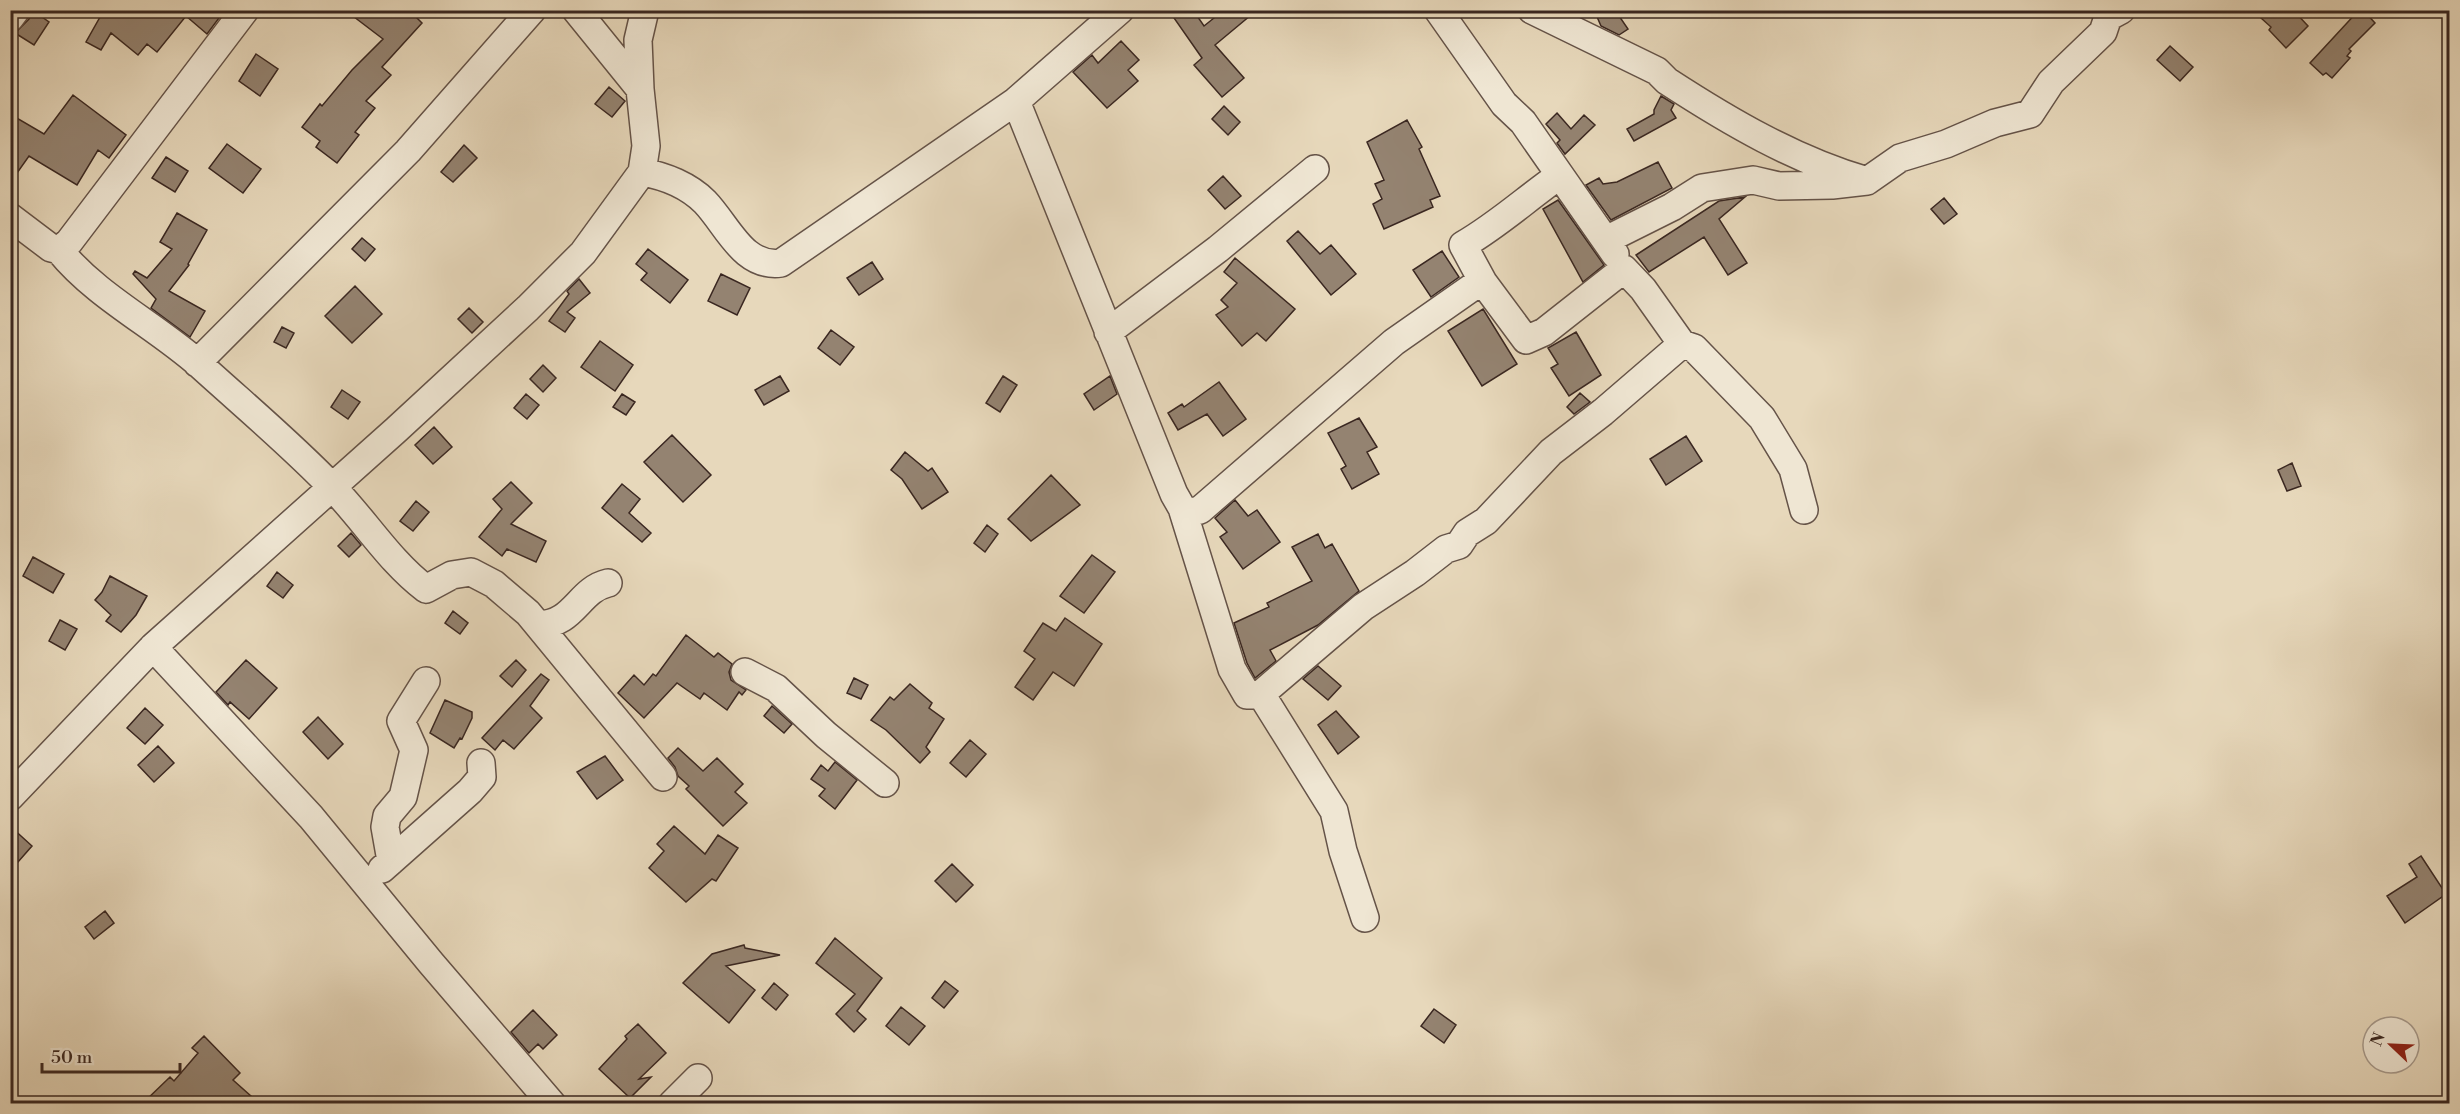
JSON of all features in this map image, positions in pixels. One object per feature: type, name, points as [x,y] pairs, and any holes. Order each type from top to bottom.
[{"type":"street","points":[[10,18],[16,10]]},
{"type":"street","points":[[59,250],[69,242],[245,10]]},
{"type":"street","points":[[197,363],[408,150],[532,10]]},
{"type":"street","points":[[576,10],[640,88]]},
{"type":"street","points":[[10,797],[153,647],[501,333],[576,261],[642,172],[646,146],[638,40],[645,10]]},
{"type":"street","points":[[1438,10],[1504,104],[1523,122],[1624,269],[1643,288],[1682,344],[1694,348],[1762,418],[1792,469],[1804,510]]},
{"type":"street","points":[[1532,10],[1657,70],[1676,87],[1751,132],[1831,171],[1867,182]]},
{"type":"street","points":[[1606,240],[1672,207],[1702,188],[1753,180],[1779,186],[1867,182],[1900,158],[1946,144],[1995,123],[2030,114],[2051,82],[2103,32],[2108,17],[2121,10]]},
{"type":"street","points":[[642,172],[669,179],[704,201],[742,249],[754,259],[768,265],[781,263],[1016,100],[1112,13]]},
{"type":"street","points":[[1016,100],[1108,332],[1174,494],[1182,508],[1232,669],[1247,695],[1261,694],[1363,607],[1415,573],[1446,549],[1459,545],[1467,533],[1486,521],[1551,452],[1620,399],[1682,344]]},
{"type":"street","points":[[1108,332],[1218,249],[1315,169]]},
{"type":"street","points":[[1560,175],[1489,230],[1463,245],[1483,282],[1526,339],[1544,332],[1624,269]]},
{"type":"street","points":[[10,217],[51,248],[59,250],[79,273],[197,363],[332,487],[408,575],[426,589],[452,575],[471,572],[494,584],[528,613],[663,777]]},
{"type":"street","points":[[1182,508],[1191,512],[1200,510],[1394,342],[1483,282]]},
{"type":"street","points":[[538,625],[552,625],[563,618],[598,585],[608,583]]},
{"type":"street","points":[[153,647],[311,817],[552,1104]]},
{"type":"street","points":[[746,672],[776,688],[826,735],[885,783]]},
{"type":"street","points":[[391,861],[386,827],[387,816],[403,797],[414,750],[401,721],[426,681]]},
{"type":"street","points":[[1261,694],[1334,811],[1347,863],[1365,918]]},
{"type":"street","points":[[365,883],[470,791],[482,777],[481,763]]},
{"type":"street","points":[[672,1104],[698,1078]]},
{"type":"building","points":[[32,10],[49,22],[34,45],[15,33],[29,19]]},
{"type":"building","points":[[104,10],[225,10],[207,34],[186,16],[157,52],[147,44],[138,55],[111,33],[101,50],[86,42]]},
{"type":"building","points":[[345,10],[409,10],[422,23],[382,67],[391,75],[366,101],[375,108],[355,132],[359,135],[337,163],[316,147],[320,141],[302,127],[320,104],[322,106],[352,70],[383,39]]},
{"type":"building","points":[[1184,10],[1193,10],[1204,26],[1224,10],[1257,10],[1215,45],[1244,78],[1222,97],[1194,65],[1202,58],[1174,18]]},
{"type":"building","points":[[1594,10],[1615,10],[1628,29],[1619,35],[1601,26]]},
{"type":"building","points":[[2269,10],[2293,10],[2308,26],[2286,48],[2269,30],[2271,27],[2261,18]]},
{"type":"building","points":[[2359,10],[2363,10],[2375,23],[2349,49],[2351,51],[2347,56],[2350,58],[2332,78],[2326,73],[2323,75],[2310,63]]},
{"type":"building","points":[[1121,41],[1139,60],[1128,70],[1138,81],[1107,108],[1073,72],[1092,55],[1098,63]]},
{"type":"building","points":[[2170,46],[2193,67],[2180,81],[2157,60]]},
{"type":"building","points":[[256,54],[278,69],[260,96],[239,81]]},
{"type":"building","points":[[609,87],[625,101],[612,117],[595,104]]},
{"type":"building","points":[[73,95],[126,135],[109,158],[98,150],[77,185],[29,156],[10,183],[10,114],[44,134]]},
{"type":"building","points":[[1661,96],[1674,104],[1671,110],[1676,118],[1634,141],[1627,129],[1654,114]]},
{"type":"building","points":[[1224,106],[1240,122],[1228,135],[1212,119]]},
{"type":"building","points":[[1557,113],[1571,129],[1584,115],[1595,125],[1565,154],[1557,143],[1560,140],[1546,124]]},
{"type":"building","points":[[1407,120],[1422,147],[1419,149],[1440,196],[1430,200],[1433,207],[1384,229],[1373,204],[1382,199],[1375,184],[1384,180],[1367,142]]},
{"type":"building","points":[[227,144],[261,169],[243,193],[209,168]]},
{"type":"building","points":[[464,145],[477,158],[453,182],[441,172]]},
{"type":"building","points":[[166,157],[188,171],[175,192],[152,178]]},
{"type":"building","points":[[1658,162],[1672,188],[1611,220],[1586,185],[1599,178],[1603,184],[1617,182]]},
{"type":"building","points":[[1223,176],[1241,196],[1225,209],[1208,190]]},
{"type":"building","points":[[1745,197],[1719,219],[1747,263],[1728,275],[1704,237],[1649,272],[1636,255],[1719,201]]},
{"type":"building","points":[[1944,198],[1957,214],[1944,224],[1931,209]]},
{"type":"building","points":[[1558,200],[1604,265],[1583,282],[1543,209]]},
{"type":"building","points":[[177,213],[207,230],[189,265],[169,291],[205,311],[190,337],[151,308],[156,299],[133,274],[135,271],[147,278],[172,249],[160,242]]},
{"type":"building","points":[[1298,231],[1320,254],[1331,245],[1356,274],[1331,295],[1287,241]]},
{"type":"building","points":[[362,238],[375,249],[365,261],[352,249]]},
{"type":"building","points":[[648,249],[688,280],[670,303],[641,280],[647,273],[636,264]]},
{"type":"building","points":[[1442,251],[1459,277],[1431,297],[1413,270]]},
{"type":"building","points":[[1235,258],[1295,309],[1266,341],[1257,333],[1242,346],[1216,315],[1228,307],[1221,300],[1237,283],[1224,272]]},
{"type":"building","points":[[872,262],[883,279],[859,295],[847,278]]},
{"type":"building","points":[[721,274],[750,288],[737,315],[708,301]]},
{"type":"building","points":[[579,279],[590,293],[567,312],[575,318],[565,332],[549,321],[569,294],[567,291]]},
{"type":"building","points":[[355,286],[382,314],[352,343],[325,316]]},
{"type":"building","points":[[469,308],[483,322],[472,333],[458,319]]},
{"type":"building","points":[[1483,309],[1517,364],[1482,386],[1448,331]]},
{"type":"building","points":[[282,327],[294,333],[286,348],[274,342]]},
{"type":"building","points":[[831,330],[854,347],[840,365],[818,348]]},
{"type":"building","points":[[1576,332],[1601,375],[1569,396],[1551,368],[1558,364],[1548,348]]},
{"type":"building","points":[[600,341],[633,365],[615,391],[581,367]]},
{"type":"building","points":[[543,365],[556,378],[543,392],[530,379]]},
{"type":"building","points":[[780,376],[789,391],[764,405],[755,390]]},
{"type":"building","points":[[1003,376],[1017,385],[1000,412],[986,403]]},
{"type":"building","points":[[1110,376],[1117,394],[1094,410],[1084,394]]},
{"type":"building","points":[[1219,382],[1246,419],[1223,436],[1207,414],[1178,430],[1168,413],[1182,404],[1184,407]]},
{"type":"building","points":[[342,390],[360,402],[348,419],[331,407]]},
{"type":"building","points":[[1580,393],[1590,402],[1574,414],[1567,407]]},
{"type":"building","points":[[526,394],[539,405],[527,419],[514,408]]},
{"type":"building","points":[[622,394],[635,402],[626,415],[613,407]]},
{"type":"building","points":[[1359,418],[1377,447],[1367,452],[1379,474],[1352,489],[1341,469],[1346,466],[1328,433]]},
{"type":"building","points":[[434,427],[452,447],[433,464],[415,445]]},
{"type":"building","points":[[672,435],[711,475],[683,502],[644,462]]},
{"type":"building","points":[[1686,436],[1702,461],[1666,485],[1650,459]]},
{"type":"building","points":[[905,452],[928,471],[932,468],[948,492],[922,509],[902,479],[891,470]]},
{"type":"building","points":[[2292,463],[2301,486],[2287,491],[2278,470]]},
{"type":"building","points":[[1051,475],[1080,505],[1031,541],[1008,519]]},
{"type":"building","points":[[511,482],[532,503],[511,524],[546,541],[536,562],[507,549],[502,556],[479,537],[502,509],[493,499]]},
{"type":"building","points":[[622,484],[640,499],[629,513],[651,533],[642,542],[602,508]]},
{"type":"building","points":[[1235,500],[1248,516],[1257,510],[1280,542],[1243,569],[1220,537],[1227,532],[1215,518]]},
{"type":"building","points":[[416,501],[429,512],[413,531],[400,521]]},
{"type":"building","points":[[987,525],[998,534],[985,552],[974,543]]},
{"type":"building","points":[[351,533],[361,545],[349,557],[338,546]]},
{"type":"building","points":[[1318,534],[1325,548],[1332,544],[1359,591],[1318,625],[1270,650],[1276,661],[1255,678],[1247,663],[1234,623],[1269,607],[1267,603],[1312,581],[1292,547]]},
{"type":"building","points":[[1092,555],[1115,572],[1084,613],[1060,596]]},
{"type":"building","points":[[33,557],[64,574],[53,593],[23,576]]},
{"type":"building","points":[[277,572],[293,585],[283,598],[267,586]]},
{"type":"building","points":[[110,576],[147,596],[136,615],[121,632],[106,621],[111,615],[95,600]]},
{"type":"building","points":[[453,611],[468,623],[460,634],[445,623]]},
{"type":"building","points":[[1065,618],[1102,644],[1074,686],[1053,672],[1033,700],[1015,687],[1035,659],[1024,651],[1043,623],[1056,631]]},
{"type":"building","points":[[60,620],[77,629],[65,650],[49,641]]},
{"type":"building","points":[[686,635],[714,657],[718,653],[732,664],[729,672],[731,680],[746,690],[742,695],[739,692],[727,710],[704,693],[700,699],[677,683],[644,718],[618,693],[634,675],[644,685],[653,674],[656,676]]},
{"type":"building","points":[[246,660],[277,688],[249,719],[230,702],[228,705],[216,692]]},
{"type":"building","points":[[516,660],[526,670],[512,687],[500,676]]},
{"type":"building","points":[[1318,666],[1341,686],[1328,700],[1303,679]]},
{"type":"building","points":[[541,674],[549,680],[530,706],[542,718],[514,749],[503,740],[495,750],[482,738]]},
{"type":"building","points":[[854,678],[868,685],[861,699],[847,693]]},
{"type":"building","points":[[910,684],[932,703],[929,708],[944,719],[926,747],[930,752],[920,763],[886,730],[871,720],[890,697],[894,700]]},
{"type":"building","points":[[445,700],[472,712],[472,718],[462,739],[460,738],[454,748],[430,733]]},
{"type":"building","points":[[772,706],[792,724],[784,733],[764,716]]},
{"type":"building","points":[[145,708],[163,725],[145,744],[127,728]]},
{"type":"building","points":[[1336,711],[1359,737],[1338,754],[1318,725]]},
{"type":"building","points":[[318,717],[343,744],[328,759],[303,732]]},
{"type":"building","points":[[970,740],[986,754],[966,777],[950,763]]},
{"type":"building","points":[[158,746],[174,763],[154,782],[138,765]]},
{"type":"building","points":[[678,748],[703,771],[717,758],[743,784],[735,792],[747,803],[723,826],[686,789],[689,786],[678,776],[668,758]]},
{"type":"building","points":[[605,756],[623,780],[597,799],[577,772]]},
{"type":"building","points":[[835,762],[857,780],[835,809],[819,796],[825,789],[811,779],[821,765],[828,771]]},
{"type":"building","points":[[10,826],[32,846],[18,862],[10,855]]},
{"type":"building","points":[[674,826],[705,854],[718,835],[738,848],[716,881],[712,879],[686,902],[649,868],[664,851],[657,844]]},
{"type":"building","points":[[2421,856],[2446,894],[2405,923],[2387,896],[2417,877],[2409,864]]},
{"type":"building","points":[[952,864],[973,885],[956,902],[935,881]]},
{"type":"building","points":[[105,911],[114,923],[94,939],[85,927]]},
{"type":"building","points":[[835,938],[882,978],[857,1011],[866,1019],[854,1032],[836,1014],[855,994],[816,963]]},
{"type":"building","points":[[744,945],[745,948],[780,955],[726,966],[755,990],[729,1023],[683,983],[712,954]]},
{"type":"building","points":[[945,981],[958,991],[944,1008],[932,998]]},
{"type":"building","points":[[774,983],[788,995],[776,1010],[762,998]]},
{"type":"building","points":[[901,1007],[925,1026],[909,1045],[886,1026]]},
{"type":"building","points":[[1434,1009],[1456,1025],[1444,1043],[1421,1026]]},
{"type":"building","points":[[533,1010],[557,1035],[543,1049],[538,1044],[529,1053],[511,1032]]},
{"type":"building","points":[[638,1024],[666,1053],[639,1079],[651,1077],[630,1098],[599,1069],[627,1039],[625,1036]]},
{"type":"building","points":[[204,1036],[240,1073],[233,1080],[260,1104],[142,1104],[170,1077],[174,1081],[198,1053],[192,1048]]}]
